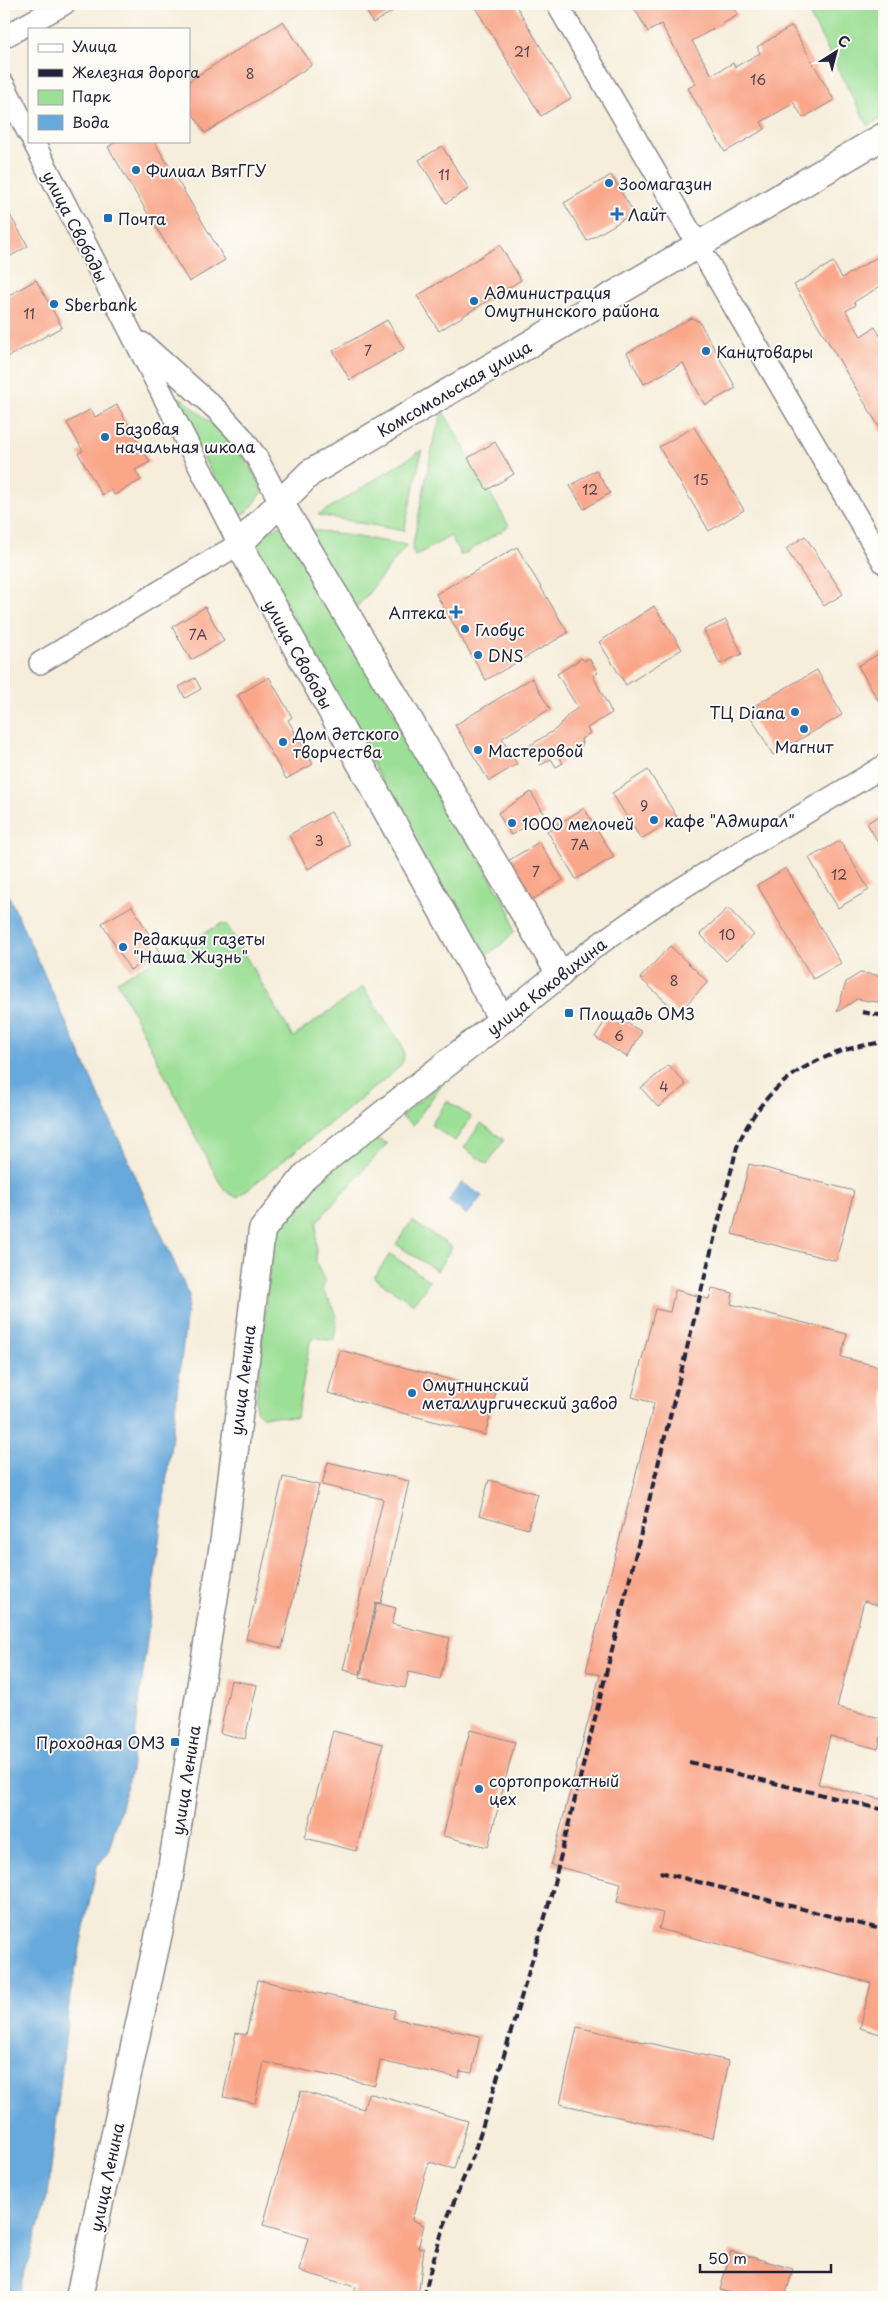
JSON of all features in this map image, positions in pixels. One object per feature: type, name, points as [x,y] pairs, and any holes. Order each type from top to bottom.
[{"type":"main road","name":"Комсомольская улица","points":[[239,544],[310,472],[884,136]]},
{"type":"main road","name":"улица Свободы","points":[[280,502],[560,974]]},
{"type":"main road","name":"улица Свободы","points":[[239,544],[502,1020]]},
{"type":"main road","name":"улица Коковихина","points":[[257,1258],[262,1230],[306,1175],[560,974]]},
{"type":"main road","name":"улица Ленина","points":[[79,2297],[166,1901],[224,1538],[257,1258]]},
{"type":"street","points":[[4,38],[64,4]]},
{"type":"street","points":[[557,4],[884,563]]},
{"type":"street","points":[[4,85],[28,132]]},
{"type":"street","name":"улица Свободы","points":[[34,142],[239,544]]},
{"type":"street","name":"улица Свободы","points":[[134,337],[218,411],[242,437],[257,458],[280,502]]},
{"type":"street","name":"Комсомольская улица","points":[[40,664],[239,544]]},
{"type":"street","name":"улица Коковихина","points":[[560,974],[586,953],[653,908],[884,766]]},
{"type":"green space","points":[[809,4],[884,4],[884,117],[868,126],[805,6]]},
{"type":"green space","points":[[180,398],[185,400],[229,441],[256,477],[262,491],[251,508],[243,514],[233,515],[175,403]]},
{"type":"green space","points":[[443,411],[509,526],[461,556],[451,536],[415,556],[412,549],[434,439]]},
{"type":"green space","points":[[422,450],[404,531],[318,515]]},
{"type":"green space","points":[[277,527],[285,527],[510,911],[514,932],[483,958],[477,956],[252,542]]},
{"type":"green space","points":[[302,528],[407,545],[353,612]]},
{"type":"green space","points":[[221,924],[227,925],[293,1037],[363,987],[402,1045],[404,1055],[404,1059],[394,1071],[238,1197],[229,1193],[218,1179],[117,981]]},
{"type":"green space","points":[[444,1081],[413,1125],[401,1116]]},
{"type":"green space","points":[[447,1101],[471,1117],[455,1141],[431,1125]]},
{"type":"green space","points":[[481,1123],[504,1140],[487,1164],[464,1148]]},
{"type":"green space","points":[[374,1137],[387,1144],[317,1222],[316,1263],[325,1282],[322,1290],[334,1309],[337,1320],[333,1341],[314,1337],[310,1342],[297,1417],[262,1416],[256,1410],[256,1400],[271,1254],[278,1228],[297,1196]]},
{"type":"green space","points":[[412,1221],[452,1247],[437,1271],[396,1244]]},
{"type":"green space","points":[[390,1254],[430,1281],[414,1304],[374,1278]]},
{"type":"water","points":[[4,885],[189,1295],[131,1771],[108,1853],[97,1866],[70,1995],[48,2195],[17,2297],[4,2297]]},
{"type":"water","points":[[462,1182],[482,1196],[467,1215],[448,1201]]},
{"type":"building","points":[[362,4],[405,4],[373,23]]},
{"type":"building","points":[[473,4],[515,4],[571,98],[541,116]]},
{"type":"building","points":[[632,4],[732,4],[738,15],[692,41],[712,75],[733,63],[735,67],[760,53],[757,47],[792,26],[834,100],[803,118],[794,103],[761,122],[765,129],[725,152],[688,88],[696,84],[661,24],[648,32]]},
{"type":"building","points":[[283,21],[312,65],[205,133],[190,110],[190,80]]},
{"type":"building","points":[[116,142],[155,142],[225,260],[189,282],[108,147]]},
{"type":"building","points":[[442,146],[469,189],[446,203],[419,160]]},
{"type":"building","points":[[611,175],[634,213],[587,241],[564,203]]},
{"type":"building","points":[[4,205],[28,246],[4,260]]},
{"type":"building","points":[[500,245],[521,280],[439,331],[417,296]]},
{"type":"building","points":[[884,253],[884,284],[854,302],[856,305],[846,311],[861,336],[875,327],[884,342],[884,435],[794,285],[833,262],[842,278]]},
{"type":"building","points":[[36,280],[62,327],[4,359],[4,298]]},
{"type":"building","points":[[691,318],[699,321],[736,388],[705,405],[683,363],[644,384],[627,353]]},
{"type":"building","points":[[387,320],[404,349],[350,380],[333,351]]},
{"type":"building","name":"Базовая начальная школа","points":[[117,405],[150,462],[135,470],[141,480],[114,495],[111,490],[102,495],[78,453],[83,451],[67,423],[91,409],[95,417]]},
{"type":"building","points":[[694,427],[744,510],[709,531],[659,447]]},
{"type":"building","points":[[495,442],[514,474],[487,490],[468,458]]},
{"type":"building","points":[[596,470],[610,493],[584,509],[570,486]]},
{"type":"building","points":[[805,536],[843,594],[824,606],[786,549]]},
{"type":"building","points":[[517,547],[568,633],[486,680],[436,594]]},
{"type":"building","points":[[654,606],[682,649],[626,685],[599,642]]},
{"type":"building","points":[[205,607],[224,641],[191,660],[172,627]]},
{"type":"building","points":[[726,620],[742,654],[720,664],[704,630]]},
{"type":"building","points":[[882,652],[884,655],[884,696],[878,700],[858,666]]},
{"type":"building","points":[[582,658],[584,661],[589,658],[598,673],[593,676],[612,713],[587,728],[590,733],[581,739],[582,746],[570,751],[568,748],[558,755],[563,763],[556,767],[551,759],[541,765],[529,746],[556,729],[569,714],[578,708],[557,674]]},
{"type":"building","name":"ТЦ Diana","points":[[817,670],[842,715],[773,755],[747,710]]},
{"type":"building","name":"Дом детского творчества","points":[[269,677],[292,717],[288,720],[313,764],[286,779],[238,695]]},
{"type":"building","points":[[195,678],[201,689],[185,698],[179,687]]},
{"type":"building","points":[[532,678],[550,709],[502,738],[517,764],[489,781],[455,725]]},
{"type":"building","points":[[648,770],[677,817],[641,839],[612,793]]},
{"type":"building","points":[[531,792],[545,815],[511,835],[498,813]]},
{"type":"building","points":[[584,808],[614,857],[576,879],[547,831]]},
{"type":"building","points":[[331,812],[350,845],[308,869],[289,835]]},
{"type":"building","points":[[884,813],[884,853],[867,823]]},
{"type":"building","points":[[840,841],[869,890],[838,908],[809,858]]},
{"type":"building","points":[[539,842],[563,880],[532,900],[508,861]]},
{"type":"building","points":[[786,868],[841,963],[813,979],[757,885]]},
{"type":"building","points":[[132,906],[160,953],[130,970],[102,923]]},
{"type":"building","points":[[728,908],[754,935],[726,961],[700,934]]},
{"type":"building","points":[[670,946],[708,982],[678,1013],[640,978]]},
{"type":"building","points":[[860,973],[884,976],[884,1003],[857,999],[837,1012],[846,982]]},
{"type":"building","points":[[610,1013],[642,1032],[627,1057],[595,1037]]},
{"type":"building","points":[[669,1065],[686,1085],[658,1107],[641,1088]]},
{"type":"building","points":[[749,1164],[854,1191],[836,1261],[732,1234]]},
{"type":"building","points":[[712,1288],[733,1293],[731,1304],[847,1334],[841,1357],[884,1368],[884,1527],[880,1544],[884,1545],[884,1607],[864,1601],[837,1707],[884,1719],[884,1724],[878,1749],[830,1736],[818,1784],[884,1800],[884,2035],[860,2028],[871,1983],[659,1929],[663,1913],[617,1902],[621,1883],[551,1865],[600,1675],[586,1671],[654,1403],[632,1397],[655,1309],[670,1312],[675,1290],[709,1299]]},
{"type":"building","name":"Омутнинский металлургический завод","points":[[340,1350],[496,1392],[485,1435],[328,1393]]},
{"type":"building","points":[[328,1462],[409,1481],[381,1603],[376,1602],[360,1674],[343,1670],[383,1499],[322,1485]]},
{"type":"building","points":[[283,1477],[319,1485],[282,1648],[246,1639]]},
{"type":"building","points":[[489,1480],[538,1494],[528,1529],[479,1515]]},
{"type":"building","points":[[377,1603],[396,1608],[392,1624],[450,1638],[440,1679],[409,1672],[405,1688],[360,1678]]},
{"type":"building","points":[[231,1680],[257,1685],[245,1739],[220,1733]]},
{"type":"building","name":"сортопрокатный цех","points":[[470,1730],[515,1742],[488,1847],[443,1836]]},
{"type":"building","points":[[333,1731],[383,1744],[356,1851],[305,1838]]},
{"type":"building","points":[[258,1980],[395,2010],[393,2018],[480,2036],[472,2073],[460,2071],[459,2078],[380,2061],[375,2085],[264,2062],[255,2103],[223,2097],[236,2033],[246,2035]]},
{"type":"building","points":[[577,2027],[729,2061],[713,2138],[560,2104]]},
{"type":"building","points":[[301,2091],[364,2109],[368,2093],[468,2121],[454,2169],[429,2162],[412,2220],[424,2225],[418,2248],[424,2248],[418,2297],[353,2297],[356,2287],[299,2271],[308,2238],[263,2225]]},
{"type":"building","points":[[731,2251],[793,2269],[785,2297],[744,2297],[720,2290]]},
{"type":"railway","points":[[862,1012],[884,1016]]},
{"type":"railway","points":[[424,2297],[444,2226],[474,2153],[488,2109],[548,1907],[737,1147],[748,1124],[762,1104],[777,1088],[795,1074],[815,1062],[836,1053],[859,1046],[884,1042]]},
{"type":"railway","points":[[689,1762],[884,1810]]},
{"type":"railway","points":[[660,1872],[884,1930]]},
{"type":"place","name":"Филиал ВятГГУ","points":[[136,170]]},
{"type":"place","name":"Зоомагазин","points":[[609,183]]},
{"type":"place","name":"Лайт","points":[[617,214]]},
{"type":"place","name":"Почта","points":[[108,218]]},
{"type":"place","name":"Администрация Омутнинского района","points":[[474,301]]},
{"type":"place","name":"Sberbank","points":[[54,304]]},
{"type":"place","name":"Канцтовары","points":[[706,351]]},
{"type":"place","name":"Базовая начальная школа","points":[[105,437]]},
{"type":"place","name":"Аптека","points":[[456,612]]},
{"type":"place","name":"Глобус","points":[[465,629]]},
{"type":"place","name":"DNS","points":[[478,655]]},
{"type":"place","name":"ТЦ Diana","points":[[795,712]]},
{"type":"place","name":"Магнит","points":[[804,729]]},
{"type":"place","name":"Дом детского творчества","points":[[283,742]]},
{"type":"place","name":"Мастеровой","points":[[478,750]]},
{"type":"place","name":"кафе \"Адмирал\"","points":[[654,820]]},
{"type":"place","name":"1000 мелочей","points":[[512,823]]},
{"type":"place","name":"Редакция газеты \"Наша Жизнь\"","points":[[123,947]]},
{"type":"place","name":"Площадь ОМЗ","points":[[569,1013]]},
{"type":"place","name":"Омутнинский металлургический завод","points":[[412,1393]]},
{"type":"place","name":"Проходная ОМЗ","points":[[175,1742]]},
{"type":"place","name":"сортопрокатный цех","points":[[479,1789]]}]
